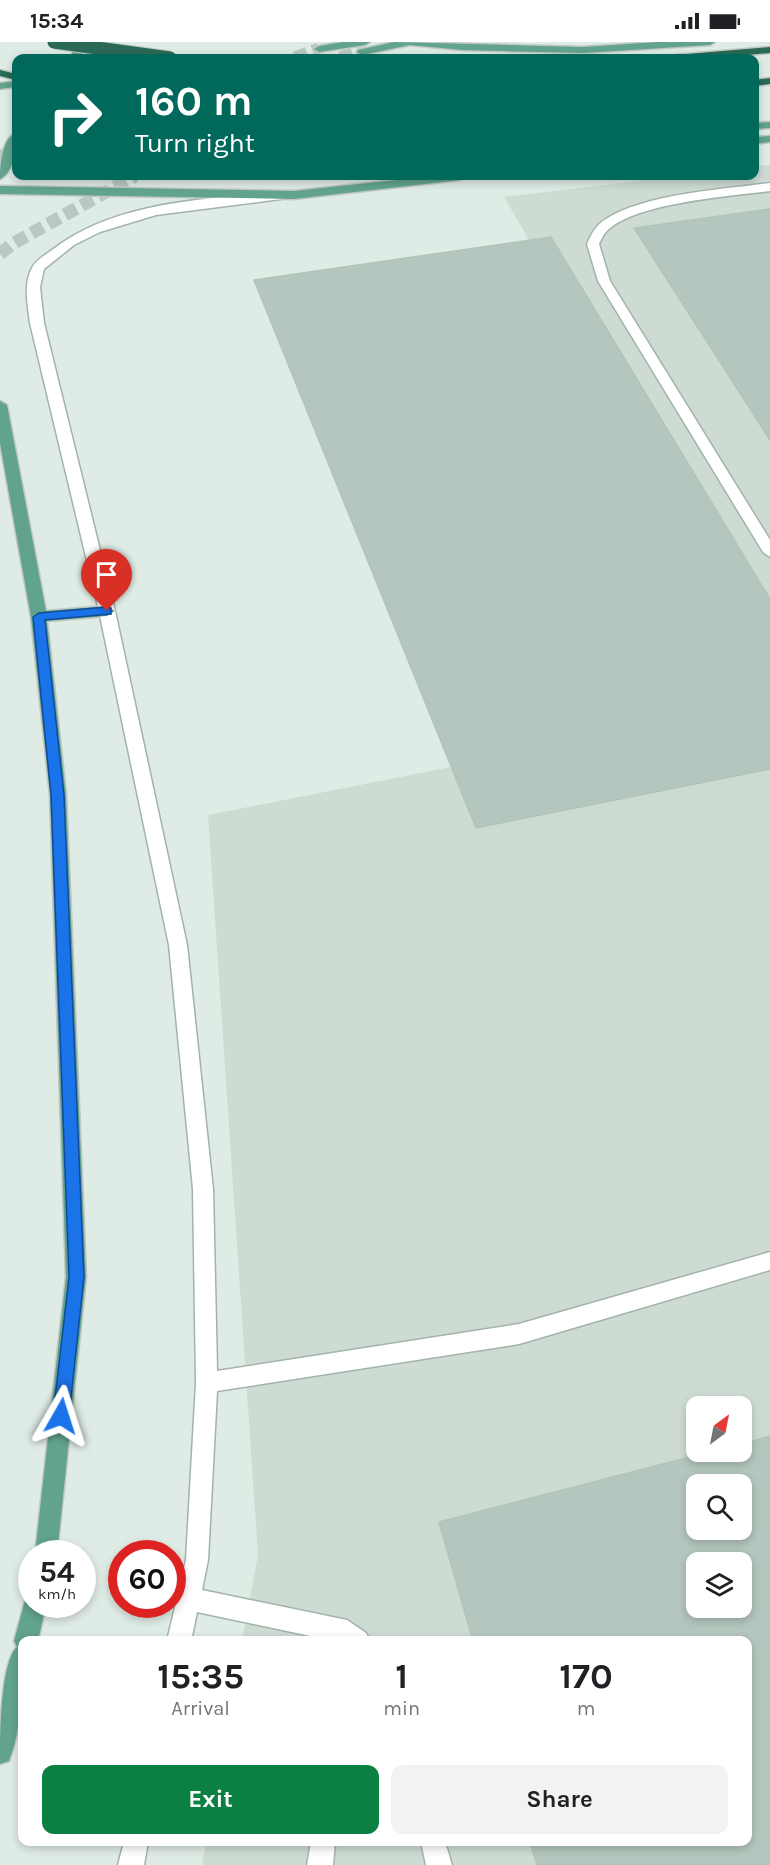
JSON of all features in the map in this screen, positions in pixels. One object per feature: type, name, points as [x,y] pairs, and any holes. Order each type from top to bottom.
[{"type":"highway","points":[[54,42],[141,54]]},
{"type":"highway","points":[[722,54],[770,50]]},
{"type":"main road","points":[[319,49],[410,42],[462,47],[583,50],[710,42]]},
{"type":"main road","points":[[444,54],[462,47]]},
{"type":"main road","points":[[0,174],[12,146]]},
{"type":"main road","points":[[0,190],[294,195],[425,180]]},
{"type":"main road","points":[[0,405],[39,617],[58,795],[76,1277],[48,1540]]},
{"type":"main road","points":[[39,617],[107,611]]},
{"type":"main road","points":[[27,1636],[31,1618]]},
{"type":"main road","points":[[0,1752],[18,1673]]},
{"type":"street","points":[[770,187],[654,205],[618,218],[600,230],[593,244],[604,281],[770,552]]},
{"type":"street","points":[[181,1636],[197,1560],[207,1383],[203,1189],[178,945],[107,611],[37,323],[34,295],[38,269],[61,245],[105,224],[221,201],[294,195]]},
{"type":"street","points":[[207,1383],[519,1334],[770,1261]]},
{"type":"street","points":[[189,1599],[342,1636]]},
{"type":"street","points":[[131,1865],[135,1846]]},
{"type":"street","points":[[320,1865],[322,1846]]},
{"type":"street","points":[[434,1846],[439,1865]]},
{"type":"shaded area","points":[[770,165],[770,652],[504,197],[646,180],[759,180],[759,166]]},
{"type":"shaded area","points":[[770,704],[770,1865],[202,1865],[205,1846],[752,1846],[752,1636],[243,1636],[258,1555],[208,815]]},
{"type":"building","points":[[770,209],[770,440],[634,228]]},
{"type":"building","points":[[551,237],[770,599],[770,769],[476,828],[254,280]]},
{"type":"building","points":[[770,1436],[770,1865],[537,1865],[531,1846],[752,1846],[752,1636],[472,1636],[439,1522],[686,1458],[686,1462],[752,1462],[752,1441]]},
{"type":"tunnel","points":[[306,54],[319,49]]},
{"type":"tunnel","points":[[355,54],[362,52]]},
{"type":"tunnel","points":[[0,156],[12,155]]},
{"type":"tunnel","points":[[0,254],[12,244],[128,180]]},
{"type":"route","points":[[61,1416],[76,1277],[58,795],[39,617],[107,611]]}]
